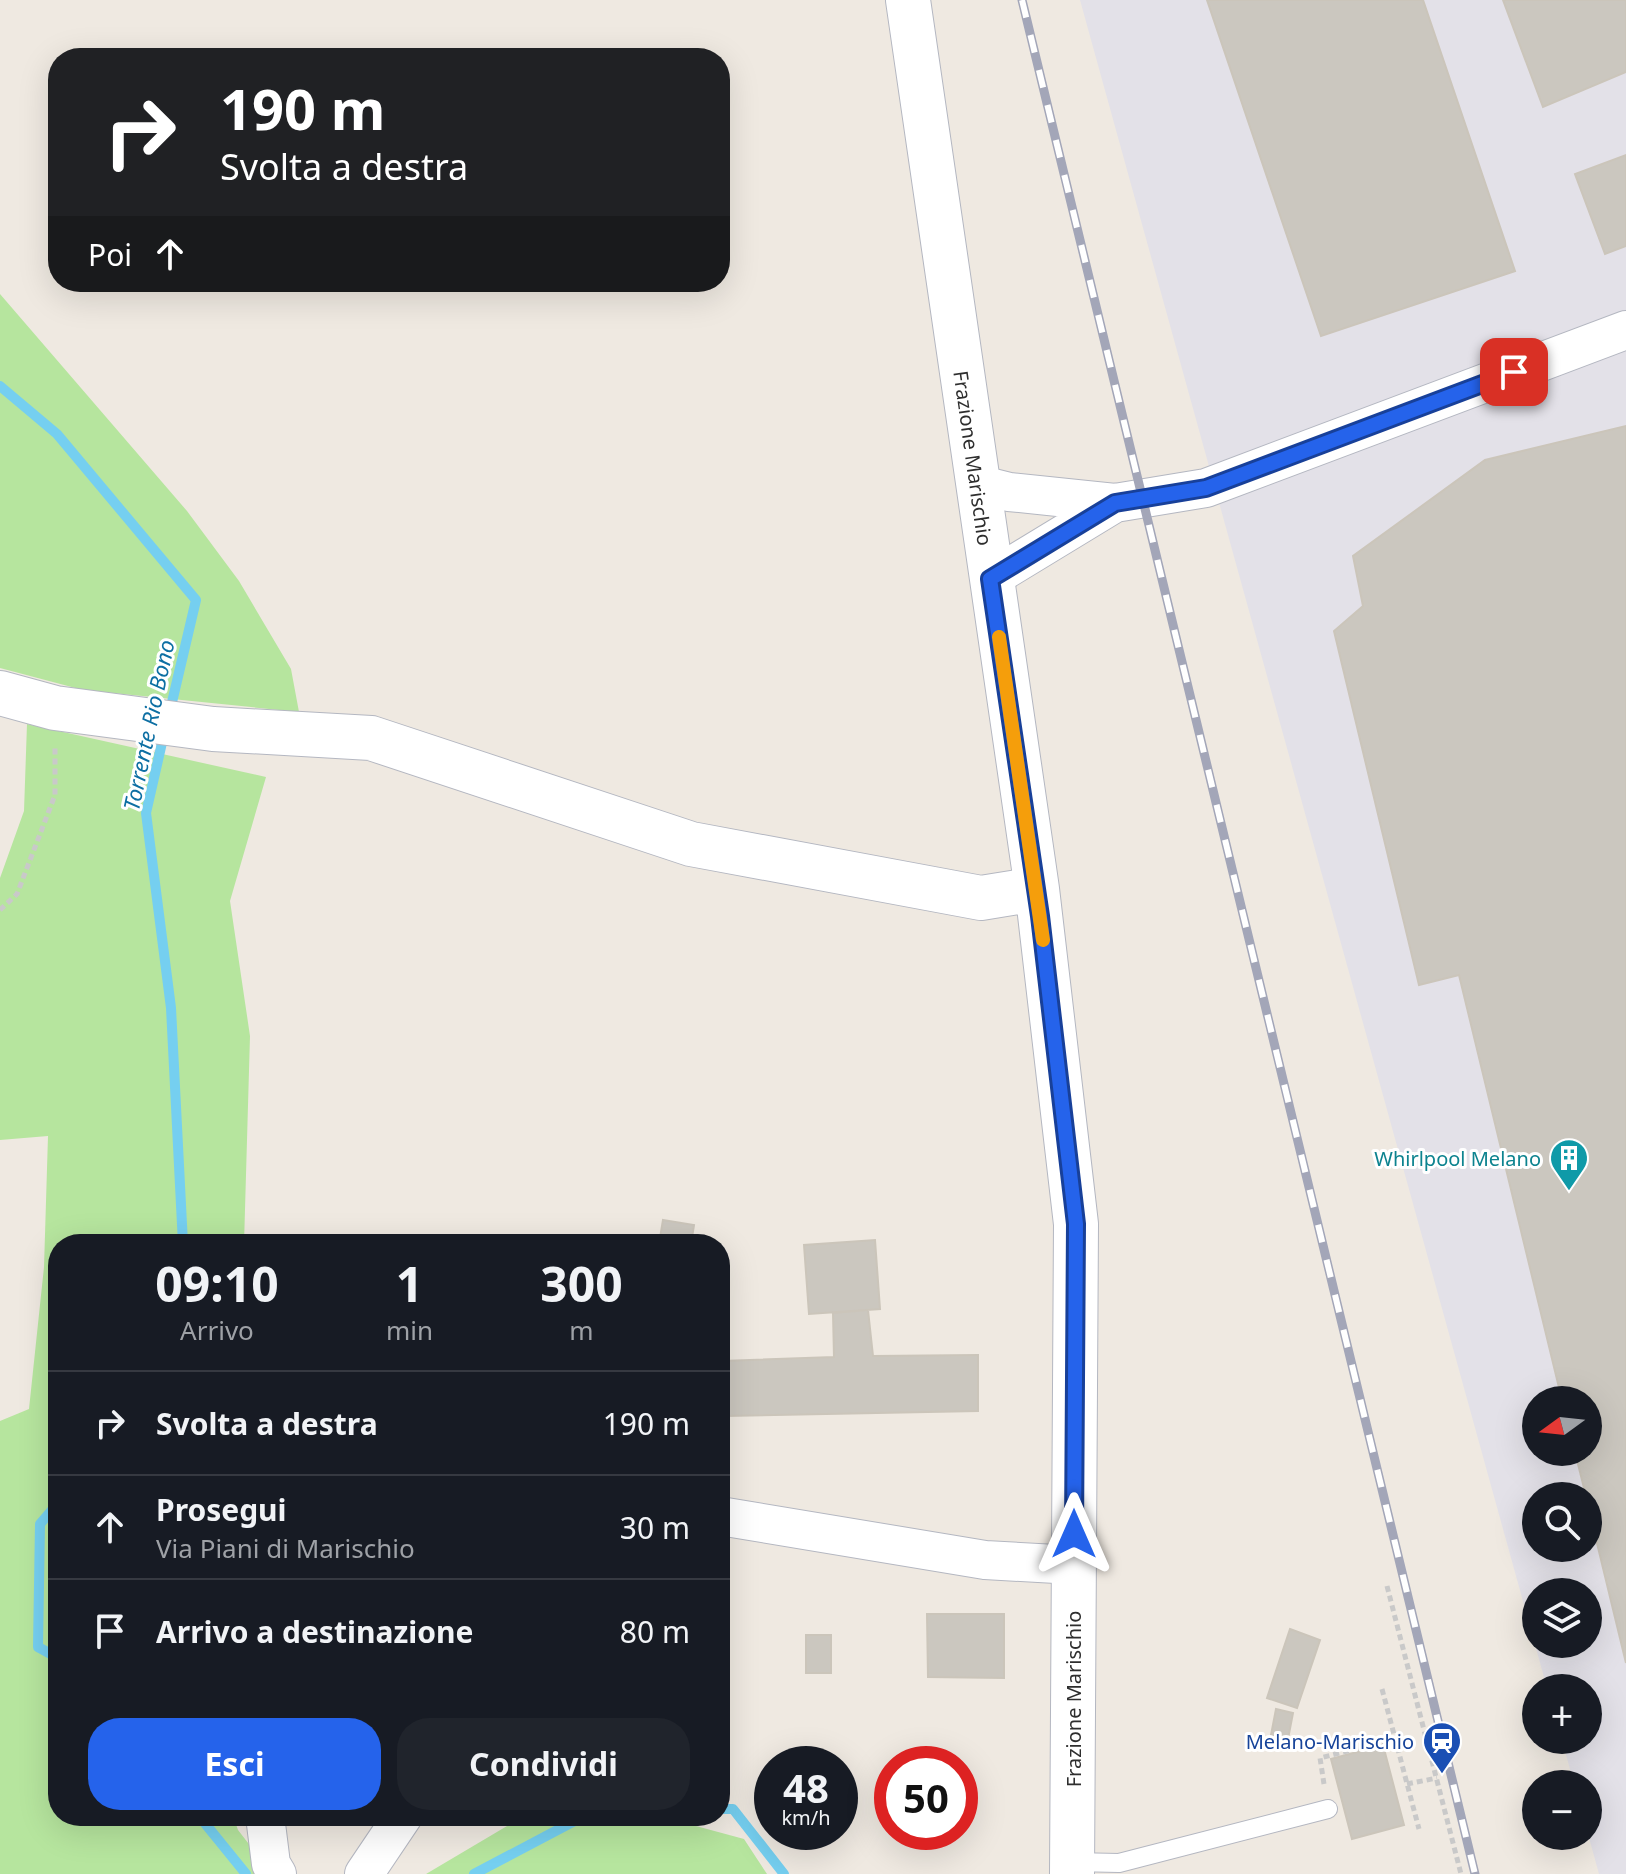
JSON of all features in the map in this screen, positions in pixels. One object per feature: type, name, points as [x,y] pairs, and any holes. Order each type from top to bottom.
[{"type":"main road","name":"Frazione Marischio","points":[[908,0],[1037,889],[1076,1224],[1072,1868]]},
{"type":"main road","points":[[0,693],[55,708],[213,729],[371,738],[691,844],[981,898],[1037,889]]},
{"type":"street","points":[[977,484],[1009,492],[1115,503],[1206,488],[1626,330]]},
{"type":"street","points":[[990,579],[1115,503]]},
{"type":"street","points":[[730,1518],[985,1560],[1074,1565]]},
{"type":"street","points":[[266,1826],[271,1864],[277,1874]]},
{"type":"street","points":[[364,1874],[396,1826]]},
{"type":"lane","points":[[1072,1868],[1119,1863],[1328,1809]]},
{"type":"path","points":[[0,910],[17,894],[55,795],[55,708]]},
{"type":"path","points":[[1387,1586],[1461,1874]]},
{"type":"path","points":[[1382,1689],[1419,1829]]},
{"type":"path","points":[[1328,1809],[1320,1758],[1395,1739]]},
{"type":"path","points":[[1407,1784],[1437,1778]]},
{"type":"shaded area","points":[[1080,0],[1626,0],[1626,1874],[1599,1874],[1592,1850],[1602,1850],[1602,1770],[1570,1770],[1566,1754],[1602,1754],[1602,1674],[1543,1674],[1539,1658],[1602,1658],[1602,1578],[1522,1578],[1522,1598]]},
{"type":"green space","points":[[0,294],[187,511],[239,581],[291,669],[299,712],[83,690],[0,668]]},
{"type":"green space","points":[[27,724],[266,777],[230,901],[250,1036],[244,1234],[48,1234],[48,1826],[237,1826],[272,1874],[0,1874],[0,1421],[29,1409],[44,1267],[48,1136],[0,1140],[0,878],[24,811]]},
{"type":"green space","points":[[507,1826],[696,1826],[744,1839],[767,1874],[426,1874]]},
{"type":"building","points":[[1207,0],[1423,0],[1515,271],[1321,336]]},
{"type":"building","points":[[1503,0],[1626,0],[1626,72],[1543,107]]},
{"type":"building","points":[[1626,155],[1626,246],[1605,254],[1575,174]]},
{"type":"building","name":"Whirlpool Melano","points":[[1626,426],[1626,1663],[1602,1562],[1602,1482],[1582,1482],[1578,1466],[1602,1466],[1602,1386],[1559,1386],[1459,975],[1419,985],[1334,631],[1363,606],[1353,556],[1485,460]]},
{"type":"building","points":[[663,1220],[694,1225],[693,1234],[661,1234]]},
{"type":"building","points":[[875,1240],[880,1309],[809,1314],[804,1245]]},
{"type":"building","points":[[868,1310],[873,1356],[978,1355],[978,1411],[730,1416],[730,1361],[834,1357],[833,1313]]},
{"type":"building","points":[[927,1614],[1004,1614],[1004,1678],[928,1677]]},
{"type":"building","points":[[1290,1629],[1320,1640],[1297,1708],[1267,1698]]},
{"type":"building","points":[[806,1635],[831,1635],[831,1673],[806,1673]]},
{"type":"building","points":[[1276,1709],[1293,1713],[1288,1739],[1271,1735]]},
{"type":"building","points":[[1383,1745],[1404,1825],[1352,1839],[1331,1759]]},
{"type":"waterway","name":"Torrente Rio Bono","points":[[0,386],[57,434],[196,600],[169,715]]},
{"type":"waterway","name":"Torrente Rio Bono","points":[[164,734],[146,813],[171,1008],[182,1234]]},
{"type":"waterway","name":"Torrente Rio Bono","points":[[48,1515],[40,1524],[38,1647],[48,1652]]},
{"type":"waterway","name":"Torrente Rio Bono","points":[[730,1809],[784,1874]]},
{"type":"waterway","name":"Torrente Rio Bono","points":[[207,1826],[246,1874]]},
{"type":"waterway","name":"Torrente Rio Bono","points":[[474,1874],[565,1826]]},
{"type":"railway","points":[[1022,0],[1475,1874]]},
{"type":"slow traffic","points":[[999,637],[1043,940]]},
{"type":"place","name":"Whirlpool Melano","points":[[1569,1192]]},
{"type":"place","name":"Melano-Marischio","points":[[1442,1775]]},
{"type":"route","points":[[1074,1534],[1076,1224],[1058,1050],[990,579],[1115,503],[1206,488],[1514,372]]}]
